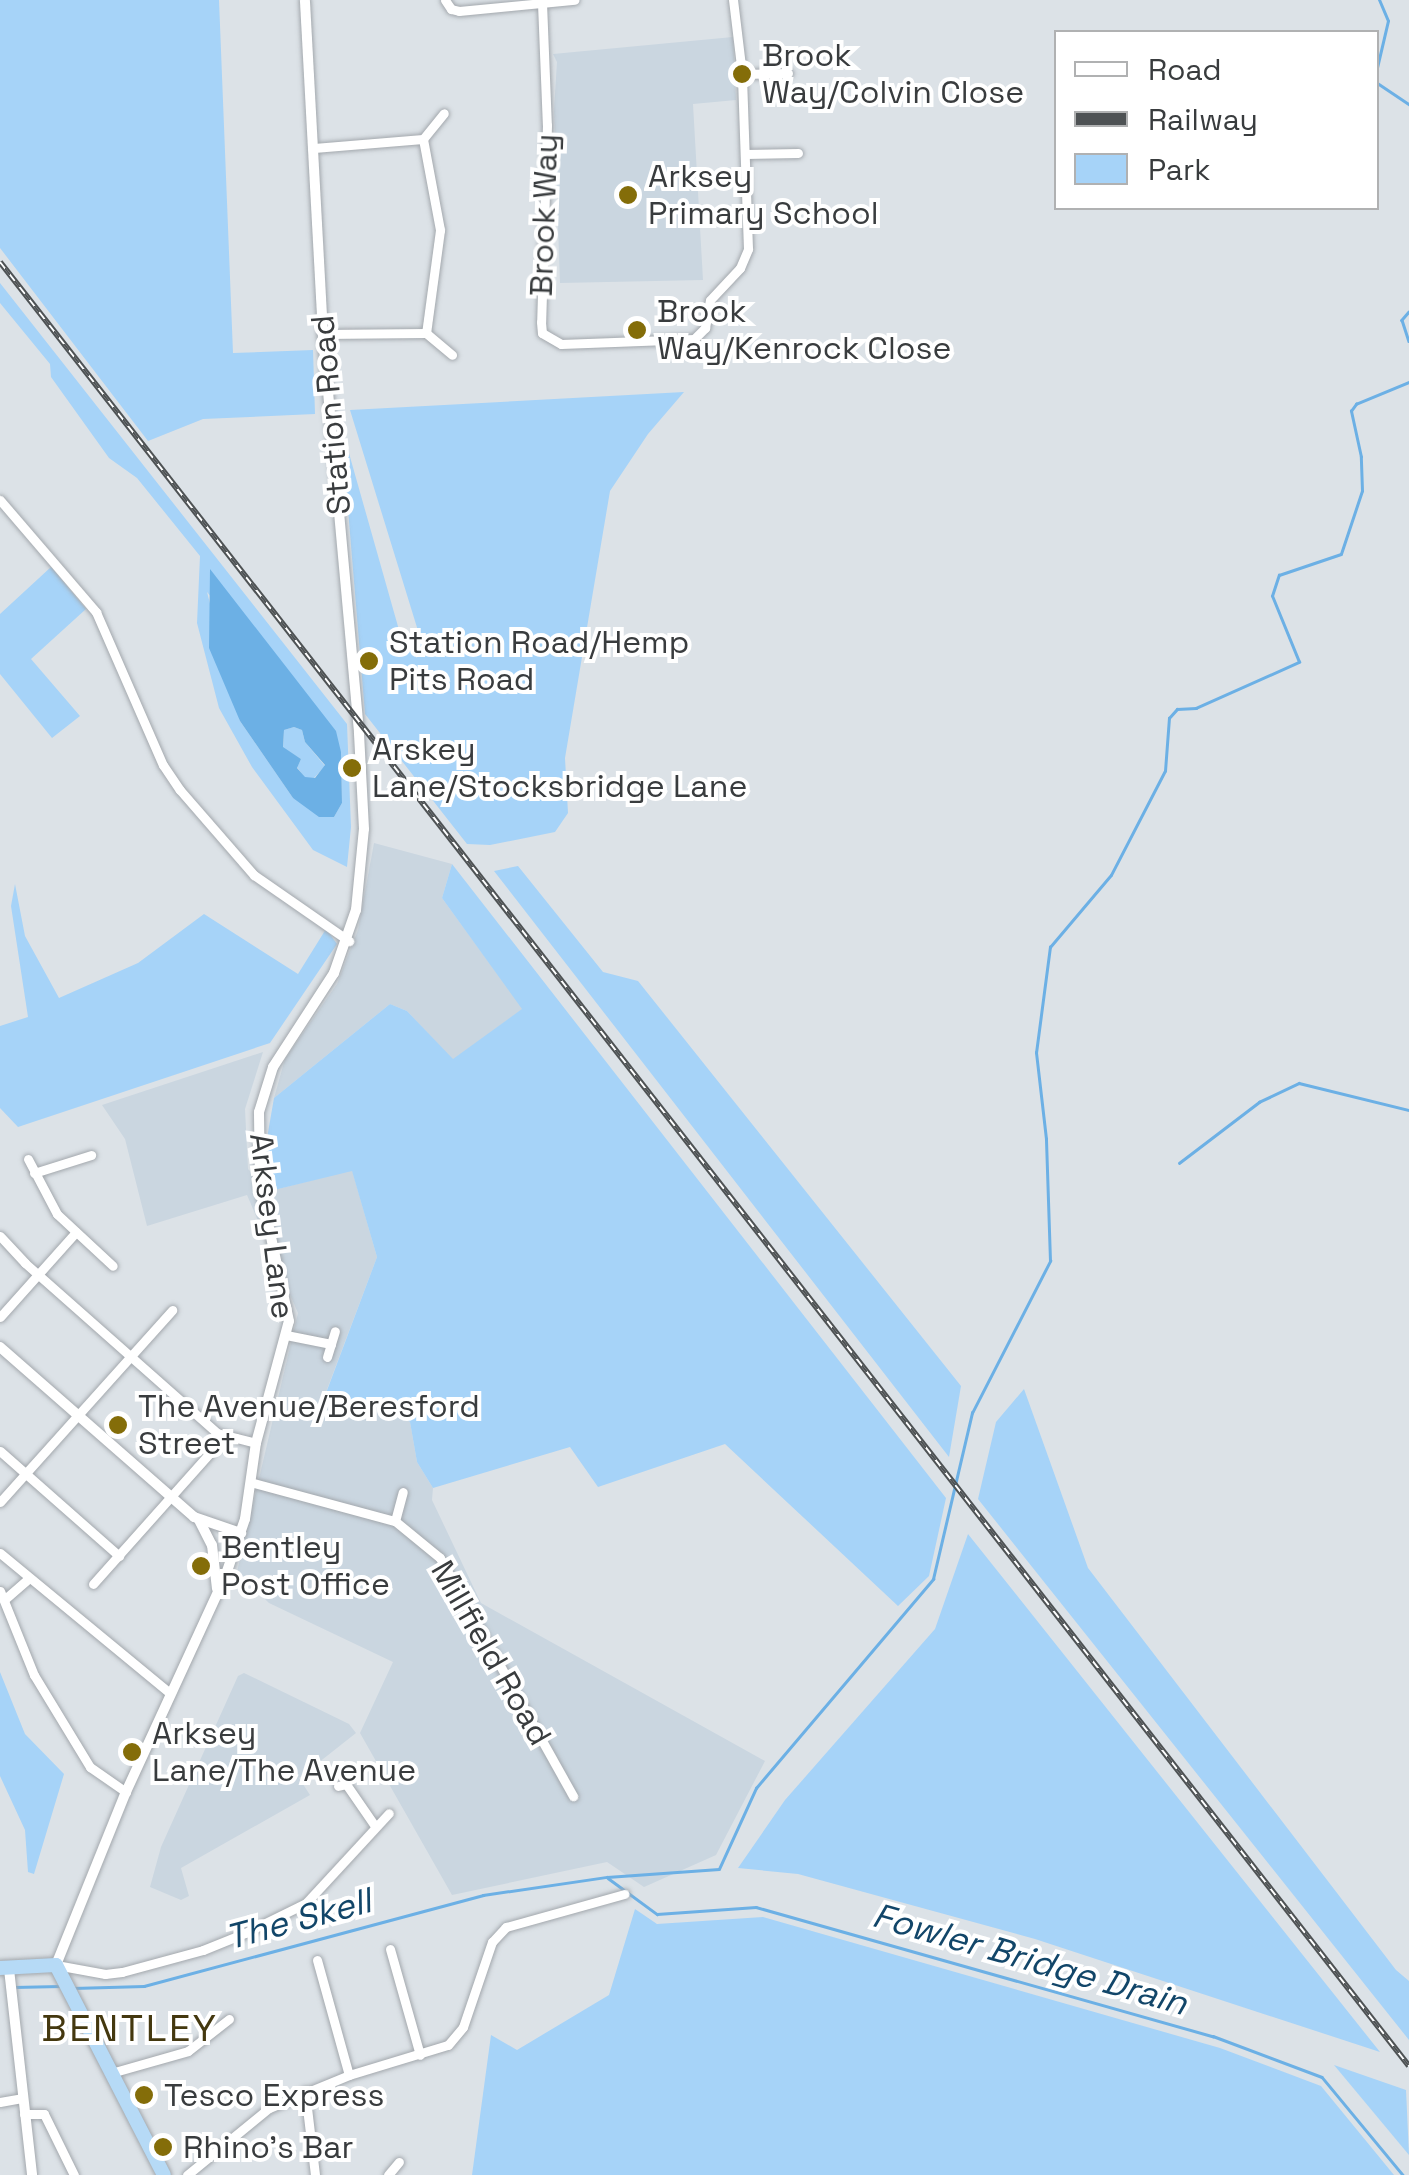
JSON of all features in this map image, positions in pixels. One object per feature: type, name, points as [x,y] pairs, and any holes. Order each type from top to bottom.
[{"type":"highway","points":[[7,1972],[56,1966],[164,2175]]},
{"type":"street","name":"Station Road","points":[[305,0],[324,334],[349,596],[364,829]]},
{"type":"street","points":[[445,0],[450,9],[458,11],[574,0]]},
{"type":"street","name":"Brook Way","points":[[542,3],[547,125],[540,322],[550,342],[694,338],[705,328],[710,300],[740,268],[748,249],[742,74],[733,0]]},
{"type":"street","points":[[742,74],[788,73]]},
{"type":"street","points":[[314,148],[423,139],[444,113]]},
{"type":"street","points":[[423,139],[441,240],[426,333]]},
{"type":"street","points":[[744,154],[798,154]]},
{"type":"street","points":[[324,334],[426,333],[452,355]]},
{"type":"street","points":[[0,500],[96,612],[163,765],[180,790],[254,874],[349,941]]},
{"type":"street","name":"Arksey Lane","points":[[56,1966],[126,1792],[241,1534],[256,1443],[286,1335],[288,1308],[256,1157],[259,1112],[273,1067],[324,992],[349,941],[364,829]]},
{"type":"street","points":[[34,1173],[91,1155]]},
{"type":"street","points":[[28,1159],[47,1200],[112,1266]]},
{"type":"street","points":[[0,1317],[76,1232]]},
{"type":"street","points":[[0,1236],[130,1357],[224,1437],[256,1443]]},
{"type":"street","points":[[0,1502],[172,1310]]},
{"type":"street","points":[[327,1358],[335,1331]]},
{"type":"street","points":[[286,1335],[331,1344]]},
{"type":"street","points":[[0,1347],[199,1520],[241,1534]]},
{"type":"street","points":[[93,1584],[224,1437]]},
{"type":"street","points":[[0,1451],[119,1556]]},
{"type":"street","name":"Millfield Road","points":[[250,1482],[395,1521],[445,1564],[574,1796]]},
{"type":"street","points":[[395,1521],[402,1492]]},
{"type":"street","points":[[199,1520],[216,1559],[217,1595]]},
{"type":"street","points":[[0,1553],[170,1693]]},
{"type":"street","points":[[29,1578],[3,1595],[34,1675],[90,1767],[126,1792]]},
{"type":"street","points":[[344,1781],[375,1826]]},
{"type":"street","points":[[56,1966],[105,1974],[122,1972],[203,1950],[245,1933],[306,1903],[389,1813]]},
{"type":"street","points":[[187,2175],[236,2132],[305,2091],[420,2055],[457,2036],[484,1960],[506,1927],[624,1894]]},
{"type":"street","points":[[390,1949],[420,2055]]},
{"type":"street","points":[[317,1960],[350,2075]]},
{"type":"street","points":[[7,1972],[32,2175]]},
{"type":"street","points":[[109,2074],[188,2052],[229,2019]]},
{"type":"street","points":[[305,2091],[315,2175]]},
{"type":"street","points":[[0,2102],[22,2098]]},
{"type":"street","points":[[24,2114],[44,2114],[74,2175]]},
{"type":"street","points":[[388,2175],[399,2162]]},
{"type":"shaded area","name":"Arksey Primary School","points":[[733,37],[736,100],[693,104],[703,280],[560,283],[554,110],[557,62],[553,54]]},
{"type":"shaded area","points":[[210,569],[336,731],[341,752],[342,803],[334,817],[319,817],[293,798],[240,721],[209,648]],"holes":[[[284,730],[302,730],[305,742],[325,765],[315,778],[305,777],[297,768],[301,759],[283,747]]]},
{"type":"shaded area","points":[[374,843],[452,864],[442,898],[523,1009],[453,1060],[407,1011],[390,1004],[274,1098],[285,1059],[337,984],[358,930]]},
{"type":"shaded area","points":[[263,1052],[245,1109],[248,1169],[270,1191],[352,1170],[377,1257],[323,1400],[388,1402],[410,1422],[417,1462],[433,1488],[432,1500],[481,1603],[765,1761],[716,1855],[644,1887],[607,1862],[452,1895],[360,1733],[393,1662],[269,1603],[237,1572],[298,1313],[247,1195],[147,1226],[125,1139],[102,1105]]},
{"type":"shaded area","points":[[244,1673],[349,1724],[356,1733],[299,1778],[310,1795],[181,1868],[189,1896],[181,1900],[150,1887],[161,1847],[238,1676]]},
{"type":"green space","points":[[0,0],[219,0],[233,353],[313,350],[315,414],[203,419],[148,441],[0,248]]},
{"type":"green space","points":[[0,283],[347,724],[351,827],[347,867],[313,850],[252,767],[219,708],[197,623],[200,556],[137,478],[109,458],[51,377],[50,364],[0,303]],"holes":[[[207,592],[341,752],[342,803],[334,817],[293,798],[240,721]]]},
{"type":"green space","points":[[684,392],[648,434],[610,491],[565,758],[568,813],[555,832],[490,845],[467,844],[365,714],[341,425],[401,637],[417,658],[419,634],[350,410]]},
{"type":"green space","points":[[51,567],[86,609],[31,659],[80,716],[52,738],[0,674],[0,614]]},
{"type":"green space","points":[[284,730],[302,730],[305,742],[325,766],[314,778],[305,778],[297,767],[301,759],[283,748]]},
{"type":"green space","points":[[452,864],[946,1498],[929,1576],[898,1606],[725,1444],[598,1487],[570,1447],[433,1488],[417,1462],[410,1422],[388,1402],[323,1401],[377,1257],[352,1171],[270,1191],[266,1144],[274,1098],[390,1004],[407,1011],[453,1059],[522,1009],[442,898]]},
{"type":"green space","points":[[518,866],[603,972],[638,981],[961,1386],[949,1457],[494,871]]},
{"type":"green space","points":[[15,884],[25,936],[59,998],[138,963],[204,914],[298,974],[326,929],[337,944],[270,1043],[18,1127],[0,1108],[0,1026],[28,1017],[11,906]]},
{"type":"green space","points":[[1024,1389],[1088,1568],[1396,1970],[1409,1981],[1409,2040],[978,1499],[996,1422]]},
{"type":"green space","points":[[968,1534],[1380,2052],[1035,1939],[798,1874],[738,1868],[785,1800],[935,1629]]},
{"type":"green space","points":[[0,1672],[25,1734],[64,1774],[34,1874],[28,1872],[25,1830],[0,1776]]},
{"type":"green space","points":[[635,1909],[657,1924],[763,1917],[1220,2048],[1321,2086],[1394,2175],[472,2175],[491,2035],[517,2050],[609,1995]]},
{"type":"green space","points":[[1334,2065],[1406,2090],[1409,2155]]},
{"type":"waterway","points":[[1379,0],[1388,21],[1379,59]]},
{"type":"waterway","points":[[1379,84],[1409,104]]},
{"type":"waterway","points":[[1409,312],[1402,320],[1409,341]]},
{"type":"waterway","points":[[73,1988],[144,1986],[483,1895],[607,1877],[719,1869],[756,1788],[933,1579],[972,1413],[1050,1261],[1046,1139],[1036,1053],[1050,947],[1111,875],[1165,771],[1169,718],[1177,709],[1196,708],[1299,662],[1272,596],[1279,575],[1341,554],[1362,491],[1361,457],[1351,411],[1356,404],[1409,382]]},
{"type":"waterway","points":[[1179,1163],[1259,1102],[1299,1083],[1409,1110]]},
{"type":"waterway","name":"Fowler Bridge Drain","points":[[608,1878],[657,1914],[756,1907],[1213,2036],[1322,2077],[1403,2175]]},
{"type":"waterway","name":"The Skell","points":[[14,1987],[60,1986]]},
{"type":"railway","points":[[0,262],[1409,2066]]},
{"type":"place","name":"Brook Way/Colvin Close","points":[[742,74]]},
{"type":"place","name":"Arksey Primary School","points":[[628,195]]},
{"type":"place","name":"Brook Way/Kenrock Close","points":[[637,330]]},
{"type":"place","name":"Station Road/Hemp Pits Road","points":[[369,661]]},
{"type":"place","name":"Arskey Lane/Stocksbridge Lane","points":[[352,768]]},
{"type":"place","name":"The Avenue/Beresford Street","points":[[118,1425]]},
{"type":"place","name":"Bentley Post Office","points":[[201,1566]]},
{"type":"place","name":"Arksey Lane/The Avenue","points":[[132,1752]]},
{"type":"place","name":"Tesco Express","points":[[144,2095]]},
{"type":"place","name":"Rhino's Bar","points":[[163,2147]]},
{"type":"district","name":"BENTLEY","points":[[130,2029]]}]
